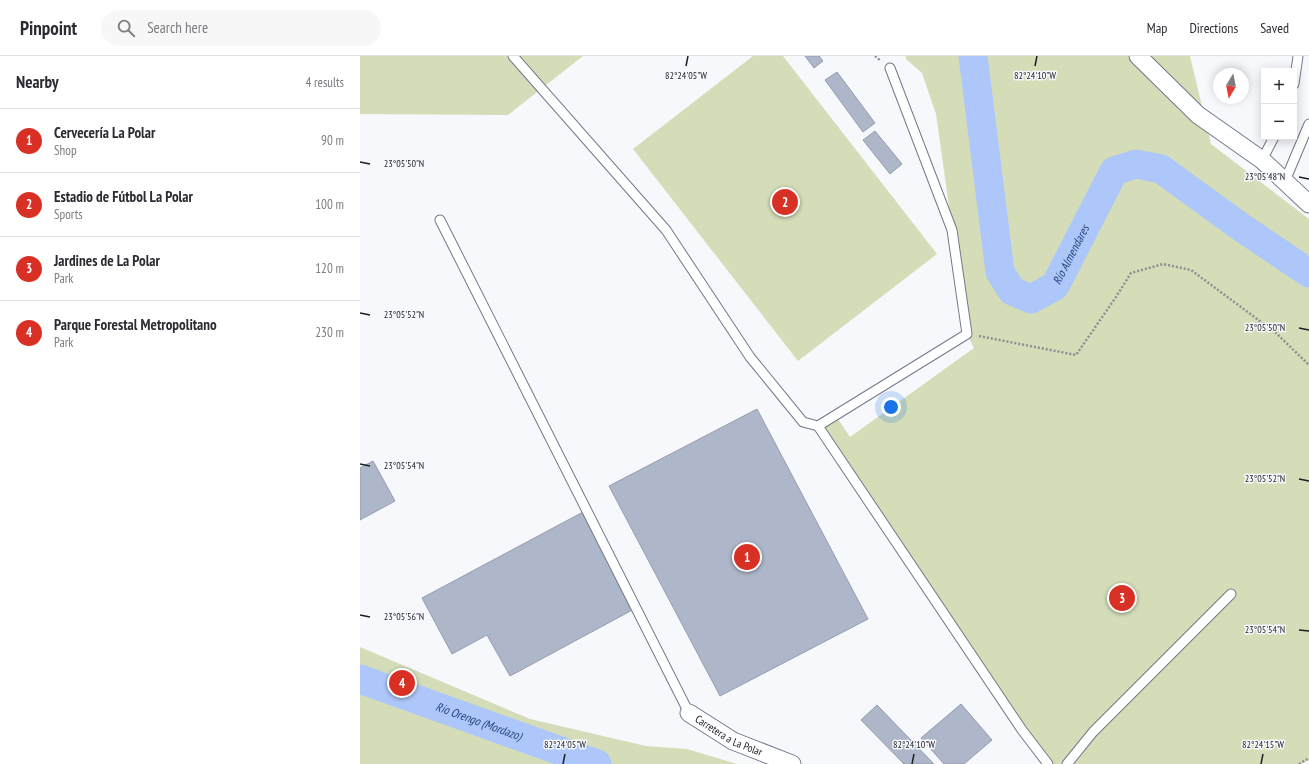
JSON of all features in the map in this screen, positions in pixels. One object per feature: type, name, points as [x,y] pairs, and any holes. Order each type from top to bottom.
[{"type":"street","points":[[1138,56],[1198,115],[1262,160],[1309,204]]},
{"type":"street","name":"Carretera a La Polar","points":[[689,713],[733,741],[792,764]]},
{"type":"lane","points":[[513,56],[666,230],[750,357],[803,422],[818,426],[1022,730],[1048,764]]},
{"type":"lane","points":[[1296,68],[1298,56]]},
{"type":"lane","points":[[818,426],[967,334],[952,230],[890,68]]},
{"type":"lane","points":[[1285,181],[1309,124]]},
{"type":"lane","points":[[1262,160],[1272,140]]},
{"type":"lane","points":[[440,220],[689,713]]},
{"type":"lane","points":[[1067,764],[1093,732],[1206,621],[1231,594]]},
{"type":"path","points":[[967,334],[1076,355],[1116,297],[1130,273],[1163,264],[1191,270],[1276,333],[1309,364]]},
{"type":"path","points":[[1299,764],[1309,758]]},
{"type":"green space","points":[[360,56],[583,56],[508,115],[360,114]]},
{"type":"green space","points":[[753,56],[783,56],[937,254],[798,361],[633,149]]},
{"type":"green space","points":[[906,56],[1190,56],[1211,144],[1309,219],[1309,760],[1301,764],[1050,764],[818,426],[836,416],[850,437],[974,348],[967,334],[936,114],[922,73],[906,59]]},
{"type":"green space","points":[[360,647],[530,719],[646,746],[687,749],[737,764],[360,764]]},
{"type":"building","points":[[805,56],[819,56],[823,61],[814,68]]},
{"type":"building","points":[[837,72],[875,123],[863,132],[825,80]]},
{"type":"building","points":[[875,131],[902,164],[890,174],[863,140]]},
{"type":"building","points":[[757,409],[868,619],[720,696],[609,486]]},
{"type":"building","points":[[373,461],[395,501],[360,520],[360,468]]},
{"type":"building","points":[[583,512],[636,608],[510,676],[487,635],[452,654],[422,598]]},
{"type":"building","points":[[961,704],[992,740],[964,764],[944,764],[921,738]]},
{"type":"building","points":[[877,705],[934,764],[904,764],[861,720]]},
{"type":"waterway","name":"Río Almendares","points":[[973,56],[1000,272],[1012,291],[1031,299],[1055,286],[1114,171],[1136,164],[1161,169],[1238,225],[1309,273]]},
{"type":"waterway","name":"Río Orengo (Mordazo)","points":[[360,679],[597,764]]},
{"type":"place","name":"Estadio de Fútbol La Polar","points":[[785,202]]},
{"type":"place","name":"Cervecería La Polar","points":[[747,557]]},
{"type":"place","name":"Jardines de La Polar","points":[[1122,598]]},
{"type":"place","name":"Parque Forestal Metropolitano","points":[[402,683]]}]
